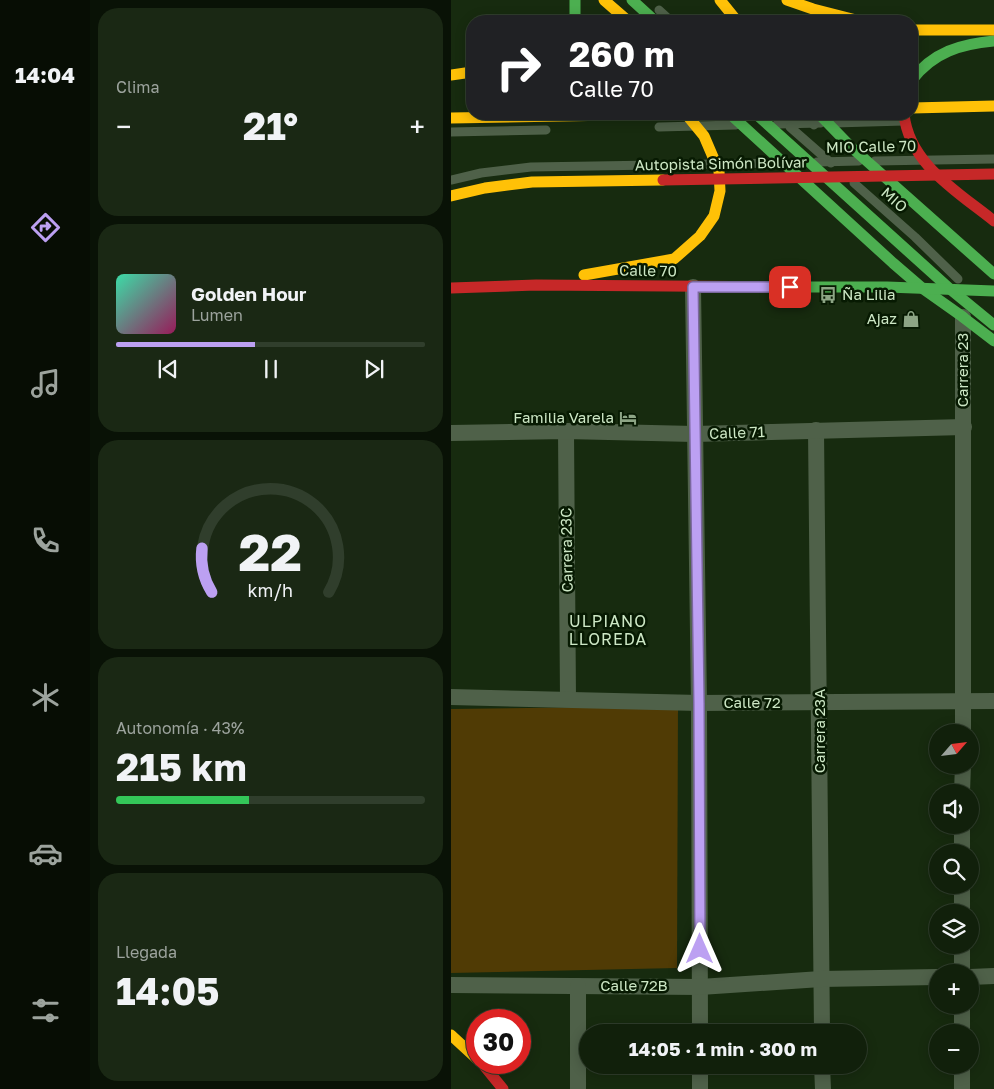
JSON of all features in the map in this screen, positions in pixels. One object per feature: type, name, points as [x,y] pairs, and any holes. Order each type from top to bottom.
[{"type":"main road","points":[[574,15],[575,0]]},
{"type":"main road","points":[[604,0],[621,15]]},
{"type":"main road","points":[[632,0],[648,15]]},
{"type":"main road","points":[[787,0],[836,15]]},
{"type":"main road","points":[[717,3],[730,15]]},
{"type":"main road","points":[[918,30],[994,30]]},
{"type":"main road","points":[[918,74],[928,63],[965,45],[994,41]]},
{"type":"main road","points":[[451,75],[466,73]]},
{"type":"main road","points":[[918,108],[994,106]]},
{"type":"main road","points":[[451,118],[466,118]]},
{"type":"main road","points":[[536,285],[674,259],[700,236],[714,216],[720,191],[719,171],[704,136],[691,120]]},
{"type":"main road","name":"Carrera 23","points":[[737,120],[922,288],[994,325]]},
{"type":"main road","name":"Carrera 23","points":[[763,120],[950,289],[963,309]]},
{"type":"main road","points":[[825,120],[992,284]]},
{"type":"main road","points":[[905,120],[909,137],[918,153],[994,222]]},
{"type":"main road","name":"Autopista Simón Bolívar","points":[[451,196],[485,188],[532,182],[994,174]]},
{"type":"main road","name":"Calle 70","points":[[451,288],[536,285],[968,290],[992,284]]},
{"type":"main road","points":[[963,309],[994,340]]},
{"type":"main road","points":[[451,1035],[466,1049]]},
{"type":"main road","points":[[491,1074],[503,1089]]},
{"type":"street","points":[[693,287],[699,703],[700,1024]]},
{"type":"street","name":"Carrera 23","points":[[963,309],[963,724]]},
{"type":"street","name":"Calle 71","points":[[451,433],[694,434],[964,427]]},
{"type":"street","name":"Carrera 23A","points":[[816,430],[822,1024]]},
{"type":"street","name":"Carrera 23C","points":[[566,432],[568,700]]},
{"type":"street","name":"Calle 72","points":[[451,697],[699,703],[994,701]]},
{"type":"street","points":[[979,977],[994,976]]},
{"type":"street","name":"Calle 72B","points":[[451,985],[700,987],[821,979],[929,977]]},
{"type":"street","points":[[577,1089],[578,986]]},
{"type":"street","points":[[699,1089],[700,1074]]},
{"type":"street","points":[[822,1074],[823,1089]]},
{"type":"street","points":[[962,1074],[962,1089]]},
{"type":"lane","points":[[717,3],[722,15]]},
{"type":"lane","points":[[654,5],[665,15]]},
{"type":"lane","name":"MIO","points":[[782,120],[915,237],[968,290],[981,300]]},
{"type":"lane","points":[[808,120],[823,134]]},
{"type":"lane","name":"MIO Calle 70","points":[[649,128],[915,121]]},
{"type":"lane","points":[[451,132],[560,130]]},
{"type":"lane","name":"MIO","points":[[838,147],[881,187]]},
{"type":"lane","name":"MIO Calle 70","points":[[451,180],[481,173],[531,167],[994,159]]},
{"type":"shaded area","points":[[678,706],[677,968],[451,973],[451,709]]},
{"type":"traffic: fast","points":[[575,0],[575,15]]},
{"type":"traffic: fast","points":[[632,0],[648,15]]},
{"type":"traffic: fast","points":[[918,72],[938,56],[949,51],[970,44],[994,41]]},
{"type":"traffic: fast","points":[[737,120],[893,263],[922,288],[963,317]]},
{"type":"traffic: fast","points":[[763,120],[950,289],[994,325]]},
{"type":"traffic: fast","points":[[825,120],[851,147],[994,274]]},
{"type":"traffic: fast","points":[[789,287],[887,287],[994,291]]},
{"type":"traffic: fast","points":[[964,318],[994,341]]},
{"type":"traffic: slow","points":[[604,0],[621,15]]},
{"type":"traffic: slow","points":[[720,0],[732,15]]},
{"type":"traffic: slow","points":[[787,0],[836,15]]},
{"type":"traffic: slow","points":[[918,30],[994,30]]},
{"type":"traffic: slow","points":[[451,75],[466,73]]},
{"type":"traffic: slow","points":[[918,108],[994,106]]},
{"type":"traffic: slow","points":[[451,118],[466,118]]},
{"type":"traffic: slow","points":[[584,275],[674,259],[700,236],[714,216],[720,191],[719,171],[704,136],[691,120]]},
{"type":"traffic: slow","points":[[451,196],[485,188],[532,182],[663,180]]},
{"type":"traffic: slow","points":[[451,1035],[466,1049]]},
{"type":"traffic: jam","points":[[905,120],[915,148],[925,162],[951,188],[994,221]]},
{"type":"traffic: jam","points":[[663,180],[994,174]]},
{"type":"traffic: jam","points":[[451,288],[536,285],[789,287]]},
{"type":"traffic: jam","points":[[491,1074],[503,1089]]},
{"type":"place","name":"Ña Lilia","points":[[828,295]]},
{"type":"place","name":"Ajaz","points":[[911,319]]},
{"type":"place","name":"Familia Varela","points":[[628,418]]},
{"type":"district","name":"ULPIANO LLOREDA","points":[[608,630]]},
{"type":"route","points":[[700,949],[699,703],[693,287],[790,287]]}]
